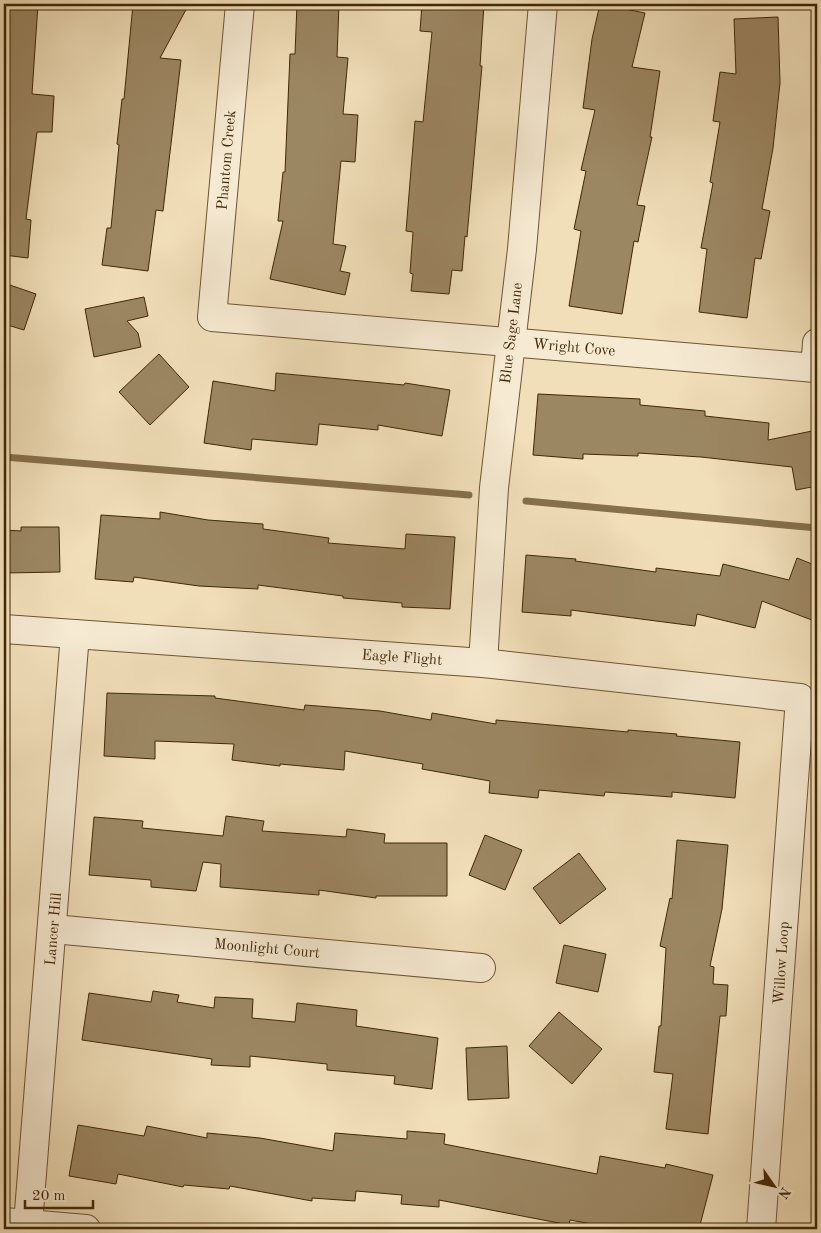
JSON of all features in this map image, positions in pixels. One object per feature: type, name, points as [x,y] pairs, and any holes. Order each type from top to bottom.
[{"type":"street","name":"Phantom Creek","points":[[212,316],[240,4]]},
{"type":"street","name":"Blue Sage Lane","points":[[483,663],[494,488],[522,249],[543,4]]},
{"type":"street","name":"Wright Cove","points":[[212,316],[510,342],[816,355]]},
{"type":"street","name":"Eagle Flight","points":[[4,629],[483,663],[800,698]]},
{"type":"street","name":"Lancer Hill","points":[[16,1223],[53,929],[75,634]]},
{"type":"street","name":"Willow Loop","points":[[761,1229],[800,698]]},
{"type":"street","name":"Moonlight Court","points":[[53,929],[482,968]]},
{"type":"street","points":[[16,1223],[86,1229]]},
{"type":"building","points":[[4,4],[38,4],[32,94],[54,96],[52,132],[37,132],[26,219],[31,220],[28,258],[4,255]]},
{"type":"building","points":[[133,4],[189,4],[160,58],[181,60],[163,211],[156,210],[148,271],[102,265],[107,228],[111,228],[119,145],[117,144],[122,99],[124,99]]},
{"type":"building","points":[[297,4],[339,4],[337,57],[348,58],[343,114],[358,115],[355,162],[341,161],[333,244],[346,246],[340,271],[350,273],[345,295],[270,279],[283,221],[278,221],[283,172],[285,172],[290,54],[295,54]]},
{"type":"building","points":[[422,4],[484,4],[480,66],[482,66],[467,237],[465,236],[462,271],[452,270],[449,294],[411,291],[413,274],[410,273],[413,232],[406,231],[415,121],[423,122],[432,32],[420,31]]},
{"type":"building","points":[[600,4],[645,13],[632,67],[660,71],[650,137],[652,137],[637,205],[645,206],[638,242],[634,241],[622,314],[569,306],[581,231],[574,229],[586,171],[581,170],[595,110],[583,108],[592,39]]},
{"type":"building","points":[[778,17],[780,83],[773,148],[762,209],[770,211],[761,259],[755,258],[747,318],[699,312],[707,249],[701,248],[713,183],[710,182],[720,122],[713,121],[720,72],[736,74],[734,19]]},
{"type":"building","points":[[4,283],[36,294],[24,330],[4,324]]},
{"type":"building","points":[[144,297],[148,316],[127,321],[138,333],[141,347],[94,357],[85,309]]},
{"type":"building","points":[[159,354],[189,387],[150,425],[119,392]]},
{"type":"building","points":[[276,373],[404,385],[405,383],[450,390],[442,436],[378,425],[378,430],[319,424],[317,445],[252,439],[251,450],[204,443],[213,381],[275,391]]},
{"type":"building","points":[[538,394],[640,399],[640,405],[705,411],[705,416],[769,423],[768,440],[817,430],[817,486],[796,490],[792,467],[701,457],[638,453],[638,456],[583,454],[583,459],[533,455]]},
{"type":"building","points":[[160,512],[208,520],[263,524],[263,529],[329,538],[328,543],[405,549],[406,534],[455,537],[450,609],[402,607],[402,603],[343,598],[343,596],[258,585],[258,589],[199,586],[134,577],[133,582],[95,579],[101,515],[160,519]]},
{"type":"building","points":[[21,527],[59,527],[60,572],[4,573],[4,530],[21,531]]},
{"type":"building","points":[[526,555],[576,559],[575,561],[656,572],[656,568],[720,576],[723,564],[789,580],[797,558],[817,566],[817,622],[762,601],[755,628],[697,614],[695,626],[571,610],[571,616],[522,612]]},
{"type":"building","points":[[107,693],[215,696],[215,698],[304,710],[305,705],[380,711],[431,720],[432,713],[496,724],[496,720],[628,732],[628,730],[677,734],[676,736],[740,742],[735,798],[672,792],[672,797],[605,792],[604,796],[539,790],[538,798],[489,793],[490,781],[422,769],[423,764],[345,751],[344,770],[280,764],[280,766],[232,760],[234,744],[155,741],[155,759],[104,756]]},
{"type":"building","points":[[226,816],[264,821],[262,831],[346,837],[347,829],[385,834],[384,843],[447,843],[447,896],[376,896],[376,898],[319,890],[319,895],[220,887],[221,864],[203,862],[196,891],[151,887],[151,880],[89,875],[94,817],[143,821],[142,828],[223,836]]},
{"type":"building","points":[[485,835],[522,850],[505,890],[469,875]]},
{"type":"building","points":[[677,840],[728,845],[722,909],[710,966],[714,967],[713,984],[728,985],[726,1016],[720,1016],[708,1134],[666,1129],[673,1074],[654,1072],[659,1026],[661,1026],[666,948],[660,946],[670,898],[672,899]]},
{"type":"building","points":[[579,853],[606,889],[560,924],[533,888]]},
{"type":"building","points":[[564,945],[606,954],[598,992],[556,983]]},
{"type":"building","points":[[153,991],[179,995],[177,1002],[214,1008],[215,997],[253,999],[252,1018],[295,1022],[297,1003],[357,1010],[356,1026],[438,1038],[432,1089],[394,1084],[395,1076],[327,1070],[327,1064],[250,1056],[250,1067],[211,1065],[212,1059],[82,1040],[89,993],[151,1002]]},
{"type":"building","points":[[559,1012],[602,1049],[572,1084],[529,1046]]},
{"type":"building","points":[[507,1046],[509,1098],[468,1100],[466,1048]]},
{"type":"building","points":[[78,1125],[144,1136],[147,1126],[207,1138],[207,1133],[260,1138],[333,1151],[335,1133],[407,1139],[407,1131],[445,1134],[444,1144],[597,1174],[600,1156],[665,1168],[666,1164],[713,1175],[699,1229],[619,1229],[570,1220],[569,1225],[439,1200],[439,1207],[401,1204],[402,1195],[356,1191],[355,1201],[312,1198],[312,1201],[230,1186],[229,1189],[184,1185],[183,1187],[118,1174],[116,1184],[69,1176]]},
{"type":"waterway","points":[[4,457],[469,495]]},
{"type":"waterway","points":[[526,501],[817,528]]}]
